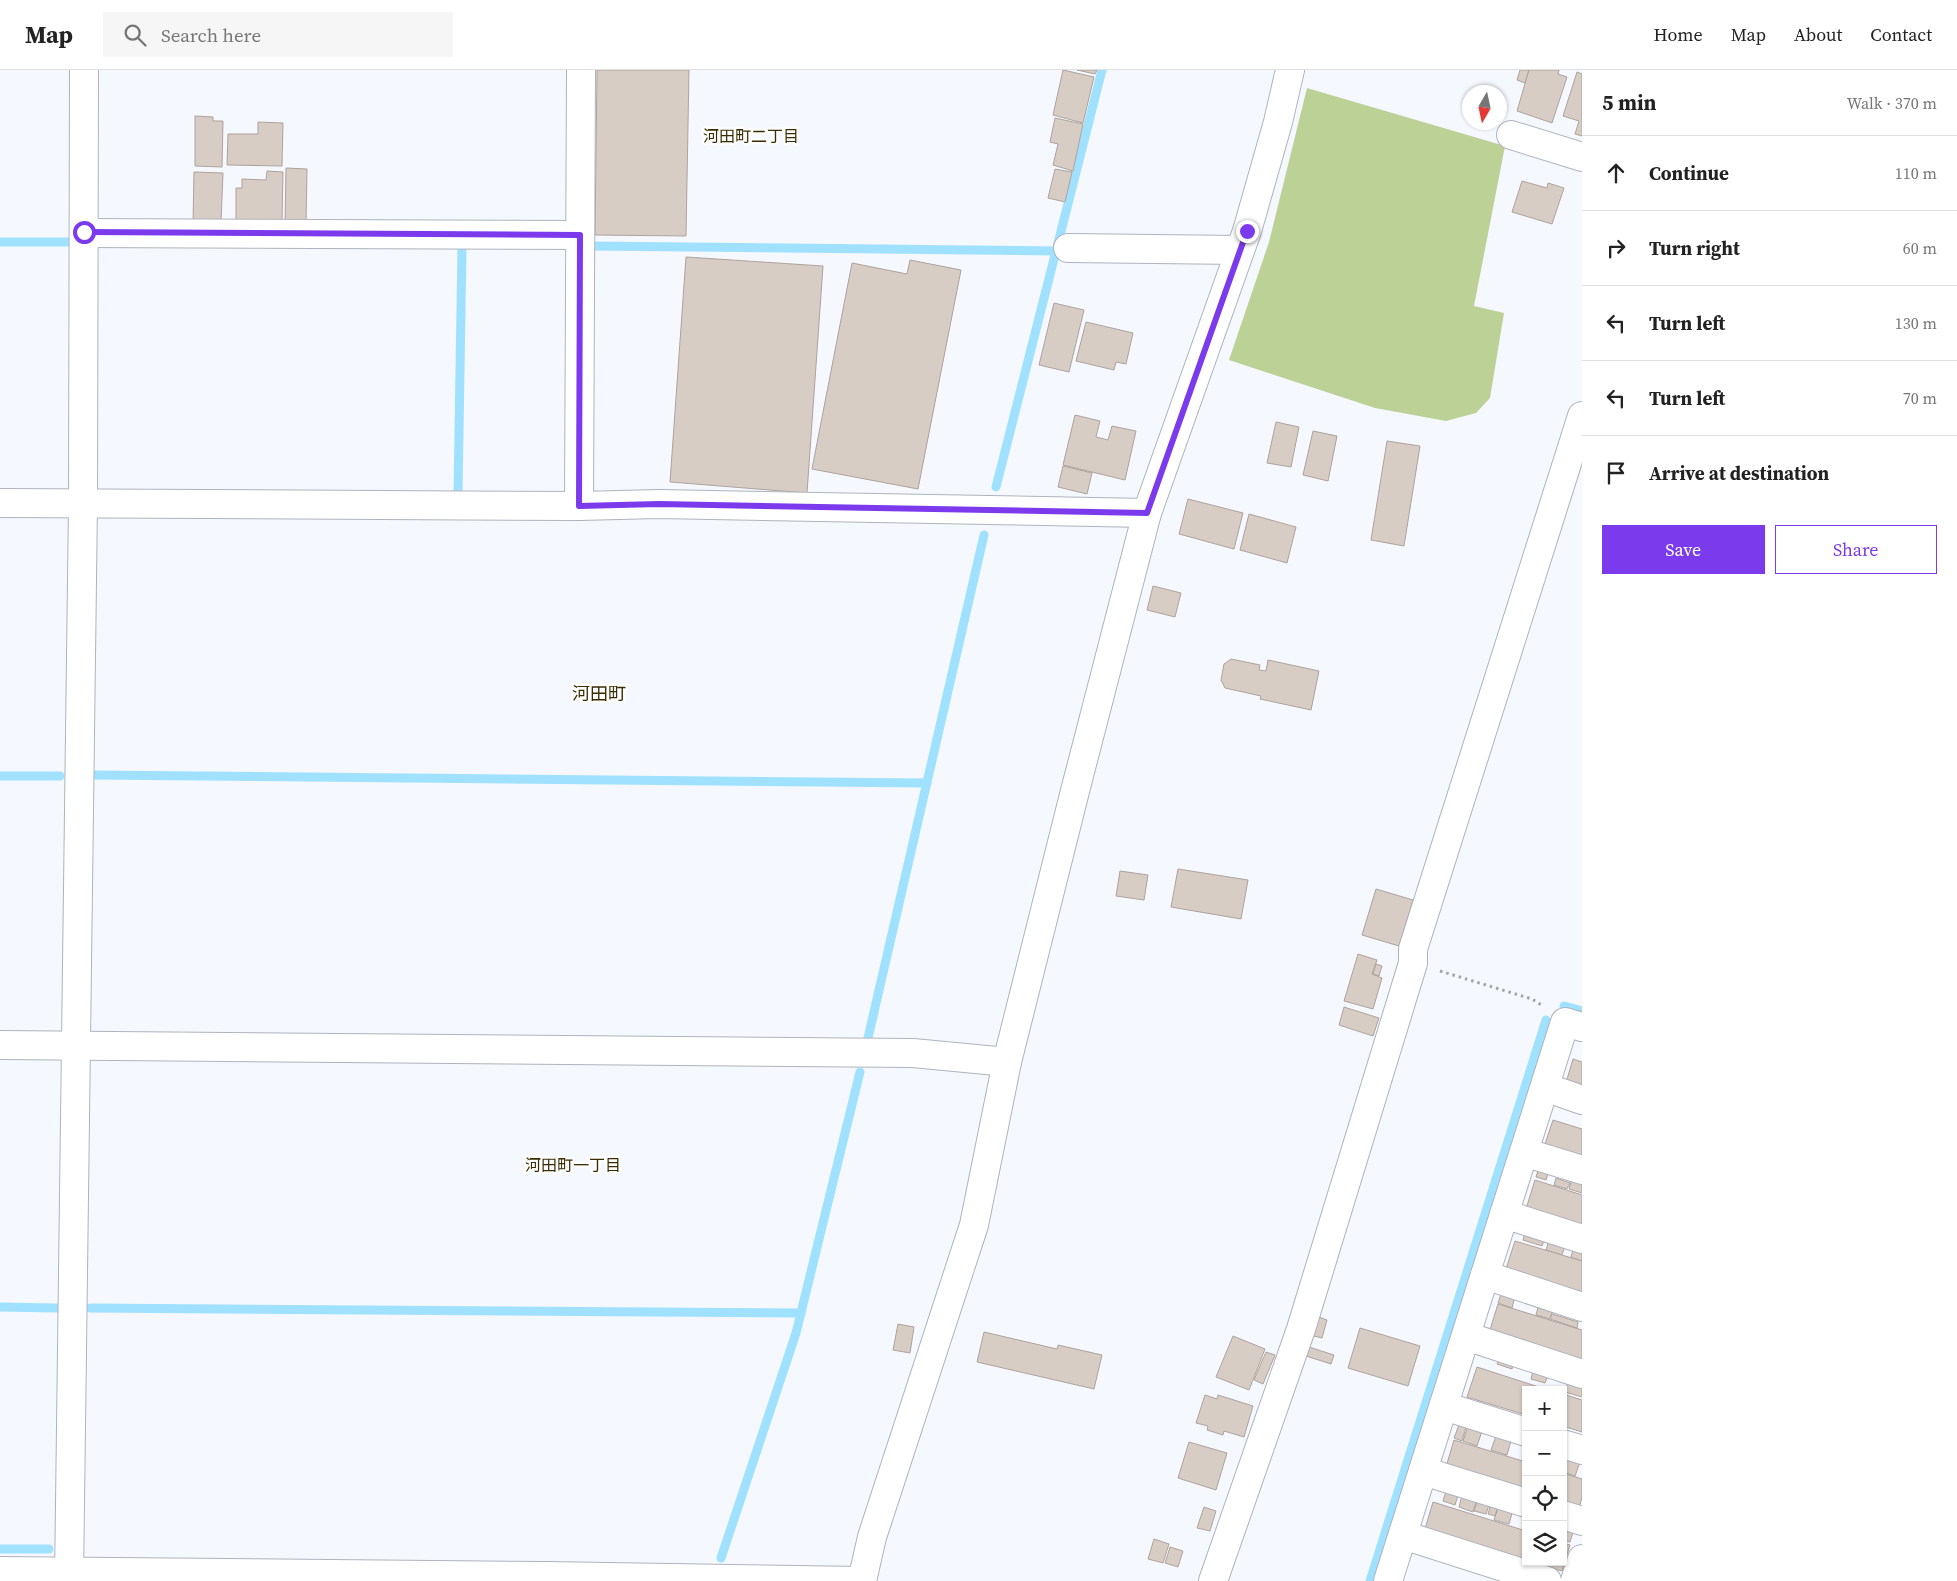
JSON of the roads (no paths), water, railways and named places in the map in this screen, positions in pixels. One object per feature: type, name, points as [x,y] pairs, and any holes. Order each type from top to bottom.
[{"type":"street","points":[[69,1576],[84,503],[84,70]]},
{"type":"street","points":[[579,506],[581,70]]},
{"type":"street","points":[[0,1571],[69,1576],[862,1581],[872,1537],[974,1225],[1007,1062],[1072,801],[1147,513],[1240,250],[1278,122],[1290,70]]},
{"type":"street","points":[[1511,135],[1582,157]]},
{"type":"street","points":[[84,232],[580,235]]},
{"type":"street","points":[[1068,248],[1240,250]]},
{"type":"street","points":[[1213,1581],[1301,1329],[1413,963],[1413,949],[1582,416]]},
{"type":"street","points":[[0,503],[579,506],[659,504],[1147,513]]},
{"type":"street","points":[[1388,1581],[1545,1087],[1574,1025]]},
{"type":"street","points":[[0,1045],[913,1053],[1007,1062]]},
{"type":"street","points":[[1545,1087],[1582,1100]]},
{"type":"street","points":[[1524,1152],[1582,1170]]},
{"type":"street","points":[[1504,1214],[1582,1239]]},
{"type":"street","points":[[1485,1275],[1582,1307]]},
{"type":"street","points":[[1466,1336],[1582,1374]]},
{"type":"street","points":[[1444,1406],[1523,1431]]},
{"type":"street","points":[[1567,1445],[1582,1450]]},
{"type":"street","points":[[1423,1471],[1522,1502]]},
{"type":"street","points":[[1567,1516],[1582,1521]]},
{"type":"street","points":[[1403,1535],[1547,1581]]},
{"type":"street","points":[[1575,1581],[1582,1560]]},
{"type":"waterway","points":[[996,487],[1102,70]]},
{"type":"waterway","points":[[0,242],[68,242]]},
{"type":"waterway","points":[[590,246],[1056,251]]},
{"type":"waterway","points":[[458,494],[462,247]]},
{"type":"waterway","points":[[868,1038],[984,535]]},
{"type":"waterway","points":[[93,775],[927,783]]},
{"type":"waterway","points":[[0,776],[60,776]]},
{"type":"waterway","points":[[1564,1006],[1582,1011]]},
{"type":"waterway","points":[[1370,1581],[1546,1020]]},
{"type":"waterway","points":[[721,1558],[796,1333],[860,1072]]},
{"type":"waterway","points":[[0,1307],[56,1308]]},
{"type":"waterway","points":[[90,1308],[801,1313]]},
{"type":"waterway","points":[[0,1549],[49,1549]]},
{"type":"district","name":"河田町二丁目","points":[[751,136]]},
{"type":"district","name":"河田町","points":[[599,693]]},
{"type":"district","name":"河田町一丁目","points":[[573,1165]]}]
